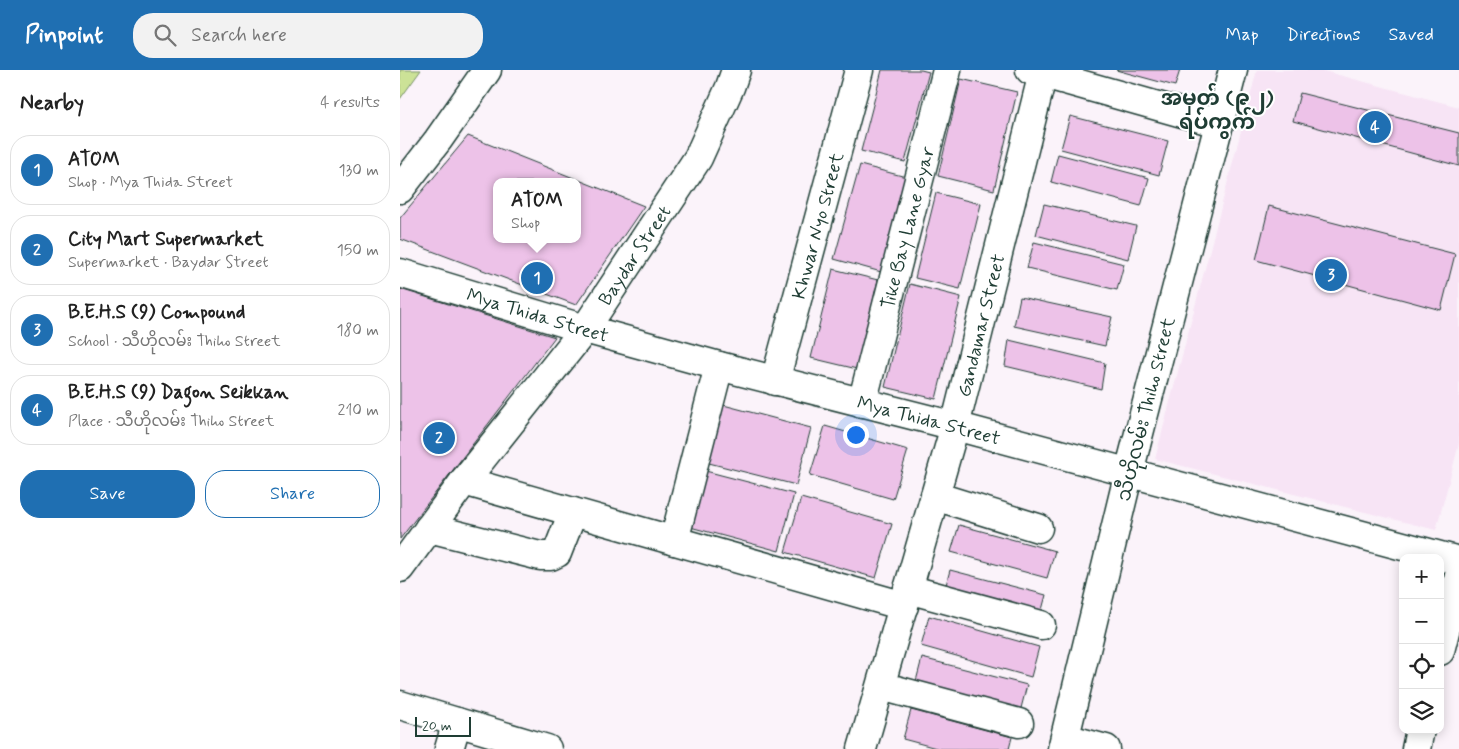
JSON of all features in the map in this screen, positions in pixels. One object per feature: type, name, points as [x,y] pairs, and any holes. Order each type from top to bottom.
[{"type":"street","points":[[400,189],[438,140],[487,70]]},
{"type":"street","name":"Baydar Street","points":[[400,568],[464,481],[585,329],[698,158],[736,70]]},
{"type":"street","name":"Khwar Nyo Street","points":[[775,381],[859,70]]},
{"type":"street","name":"Tike Bay Lane Gyar","points":[[864,394],[947,70]]},
{"type":"street","name":"သီဟိုလမ်း Thiho Street","points":[[1064,743],[1129,472],[1233,70]]},
{"type":"street","points":[[1036,72],[1218,123]]},
{"type":"street","name":"Gandamar Street","points":[[862,749],[955,426],[1036,72]]},
{"type":"street","name":"Mya Thida Street","points":[[400,273],[585,329],[719,366],[775,381],[864,394],[955,426],[1458,558]]},
{"type":"street","points":[[674,541],[719,366]]},
{"type":"street","points":[[464,481],[674,541],[906,598],[1041,625]]},
{"type":"street","points":[[935,496],[1038,528]]},
{"type":"street","points":[[429,528],[540,556],[551,556],[557,552],[573,512]]},
{"type":"street","points":[[1441,644],[1458,558]]},
{"type":"street","points":[[881,686],[1019,723]]},
{"type":"street","points":[[400,705],[548,749]]},
{"type":"street","points":[[449,749],[457,722]]},
{"type":"street","points":[[1416,749],[1419,734]]},
{"type":"street","points":[[1064,743],[1106,749]]},
{"type":"shaded area","points":[[1257,70],[1320,70],[1459,107],[1459,444],[1436,530],[1155,459]]},
{"type":"green space","points":[[400,70],[421,70],[400,99]]},
{"type":"building","points":[[882,70],[921,70],[929,72],[905,162],[861,151]]},
{"type":"building","points":[[1116,70],[1180,70],[1175,86]]},
{"type":"building","points":[[961,79],[1017,92],[994,190],[938,176]]},
{"type":"building","points":[[1300,93],[1459,133],[1459,166],[1293,121]]},
{"type":"building","points":[[1070,116],[1168,141],[1159,175],[1061,149]]},
{"type":"building","points":[[468,136],[574,178],[493,178],[493,243],[581,243],[581,181],[644,206],[576,305],[400,239],[400,218]]},
{"type":"building","points":[[1058,154],[1149,178],[1141,206],[1051,182]]},
{"type":"building","points":[[860,165],[910,178],[885,273],[834,259]]},
{"type":"building","points":[[936,193],[981,204],[960,289],[915,278]]},
{"type":"building","points":[[1044,204],[1136,226],[1128,259],[1036,235]]},
{"type":"building","points":[[1269,206],[1455,254],[1441,310],[1256,260]]},
{"type":"building","points":[[1034,242],[1124,264],[1117,290],[1027,268]]},
{"type":"building","points":[[833,269],[878,280],[857,369],[811,358]]},
{"type":"building","points":[[910,284],[961,297],[936,399],[885,387]]},
{"type":"building","points":[[400,289],[555,337],[400,539]]},
{"type":"building","points":[[1020,297],[1112,317],[1105,346],[1014,326]]},
{"type":"building","points":[[1009,340],[1105,363],[1101,389],[1005,366]]},
{"type":"building","points":[[712,402],[811,428],[796,485],[697,460]]},
{"type":"building","points":[[825,426],[908,450],[893,499],[810,475]]},
{"type":"building","points":[[694,468],[794,494],[779,551],[679,524]]},
{"type":"building","points":[[801,498],[892,524],[876,578],[785,552]]},
{"type":"building","points":[[959,525],[1055,551],[1047,578],[951,552]]},
{"type":"building","points":[[950,570],[1046,595],[1039,621],[943,596]]},
{"type":"building","points":[[929,616],[1039,647],[1031,677],[921,646]]},
{"type":"building","points":[[922,658],[1027,685],[1019,716],[914,689]]},
{"type":"building","points":[[911,710],[1012,737],[1009,749],[940,749],[903,739]]},
{"type":"place","name":"B.E.H.S (9) Dagon Seikkan","points":[[1375,127]]},
{"type":"place","name":"B.E.H.S (9) Compound","points":[[1331,275]]},
{"type":"place","name":"ATOM","points":[[537,278]]},
{"type":"place","name":"City Mart Supermarket","points":[[439,438]]},
{"type":"district","name":"အမှတ် (၉၂) ရပ်ကွက်","points":[[1217,110]]}]
